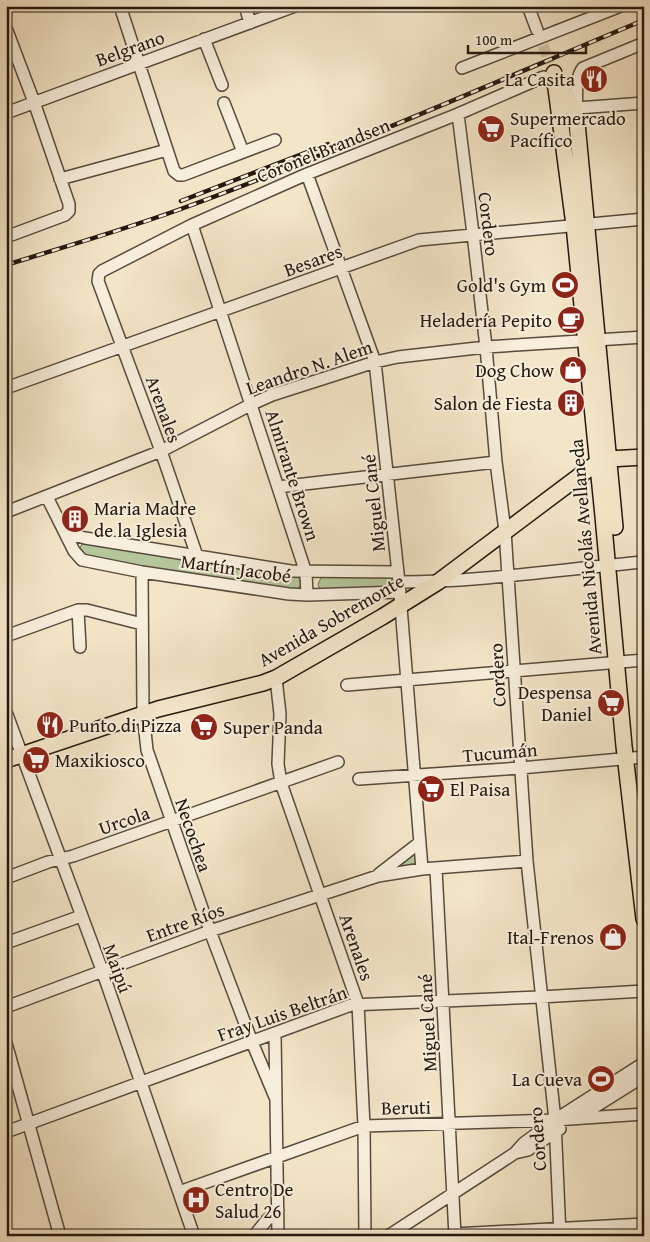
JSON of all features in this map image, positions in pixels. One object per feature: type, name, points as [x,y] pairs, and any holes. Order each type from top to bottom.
[{"type":"main road","name":"Avenida Nicolás Avellaneda","points":[[580,224],[578,115],[552,68],[580,224],[621,662],[644,837]]},
{"type":"main road","points":[[603,460],[644,457]]},
{"type":"main road","name":"Avenida Sobremonte","points":[[6,760],[143,713],[276,678],[400,588],[438,582],[603,460]]},
{"type":"main road","name":"Avenida Nicolás Avellaneda","points":[[634,758],[644,919]]},
{"type":"street","points":[[120,6],[174,171],[179,175],[183,175],[275,140]]},
{"type":"street","points":[[245,6],[250,23]]},
{"type":"street","name":"Belgrano","points":[[6,113],[295,6]]},
{"type":"street","points":[[528,6],[536,30]]},
{"type":"street","points":[[462,68],[621,6]]},
{"type":"street","points":[[6,28],[34,102],[69,211],[66,215],[6,237]]},
{"type":"street","points":[[204,40],[222,85]]},
{"type":"street","points":[[644,43],[588,66],[580,73],[578,115],[644,104]]},
{"type":"street","name":"Coronel Brandsen","points":[[99,274],[192,225],[307,174],[458,114],[544,77],[550,80],[558,95]]},
{"type":"street","points":[[224,103],[243,152]]},
{"type":"street","name":"Cordero","points":[[458,114],[486,347],[496,462],[506,531],[526,861],[555,1126],[560,1232]]},
{"type":"street","points":[[60,179],[167,150]]},
{"type":"street","name":"Miguel Cané","points":[[307,174],[375,362],[400,588],[422,870]]},
{"type":"street","name":"Besares","points":[[6,388],[419,240],[644,219]]},
{"type":"street","name":"Almirante Brown","points":[[192,225],[222,311],[306,573],[307,595]]},
{"type":"street","name":"Arenales","points":[[99,274],[98,280],[161,451],[197,556]]},
{"type":"street","name":"Leandro N. Alem","points":[[6,512],[161,451],[272,395],[375,362],[398,357],[486,347],[644,337]]},
{"type":"street","points":[[278,487],[496,462]]},
{"type":"street","points":[[47,497],[66,533],[73,551]]},
{"type":"street","points":[[66,533],[85,538]]},
{"type":"street","points":[[73,551],[76,543],[85,538]]},
{"type":"street","name":"Martín Jacobé","points":[[85,538],[400,588]]},
{"type":"street","name":"Martín Jacobé","points":[[73,551],[82,560],[142,572],[289,594],[307,595],[400,588]]},
{"type":"street","points":[[400,588],[438,582],[644,562]]},
{"type":"street","name":"Necochea","points":[[142,572],[143,713],[147,750],[210,931],[252,1042],[275,1096]]},
{"type":"street","points":[[78,610],[80,647]]},
{"type":"street","points":[[6,636],[78,610],[87,610],[142,624]]},
{"type":"street","points":[[347,685],[644,660]]},
{"type":"street","name":"Arenales","points":[[276,678],[280,714],[278,764],[281,783],[358,1004],[364,1126],[365,1236]]},
{"type":"street","name":"Maipú","points":[[6,712],[102,970],[194,1236]]},
{"type":"street","name":"Tucumán","points":[[359,779],[634,758]]},
{"type":"street","name":"Urcola","points":[[6,878],[48,862],[171,822],[338,762]]},
{"type":"street","name":"Entre Ríos","points":[[378,876],[419,843]]},
{"type":"street","name":"Entre Ríos","points":[[6,1007],[210,931],[378,876],[422,870],[526,861]]},
{"type":"street","name":"Miguel Cané","points":[[436,869],[454,1235]]},
{"type":"street","points":[[6,943],[81,916]]},
{"type":"street","name":"Fray Luis Beltrán","points":[[6,1132],[351,1005],[644,991]]},
{"type":"street","name":"Necochea","points":[[275,1034],[278,1236]]},
{"type":"street","points":[[6,1043],[60,1236]]},
{"type":"street","points":[[387,1236],[515,1153],[524,1143],[555,1126],[644,1064]]},
{"type":"street","points":[[576,1119],[644,1076]]},
{"type":"street","name":"Beruti","points":[[179,1192],[364,1126],[449,1124],[555,1126],[576,1119],[644,1114]]},
{"type":"street","points":[[254,1236],[278,1210]]},
{"type":"street","points":[[454,1235],[560,1232],[644,1224]]},
{"type":"green space","points":[[83,542],[296,576],[301,584],[297,590],[84,558],[79,550]]},
{"type":"green space","points":[[322,576],[389,576],[393,583],[391,588],[320,590],[318,584]]},
{"type":"green space","points":[[416,852],[418,867],[397,871],[393,866]]},
{"type":"tunnel","points":[[537,30],[550,63]]},
{"type":"railway","points":[[6,265],[144,222],[247,184],[418,115],[644,20]]},
{"type":"railway","points":[[181,201],[328,144]]},
{"type":"place","name":"La Casita","points":[[594,79]]},
{"type":"place","name":"Supermercado Pacífico","points":[[491,129]]},
{"type":"place","name":"Gold's Gym","points":[[565,285]]},
{"type":"place","name":"Heladería Pepito","points":[[571,320]]},
{"type":"place","name":"Dog Chow","points":[[573,370]]},
{"type":"place","name":"Salon de Fiesta","points":[[571,403]]},
{"type":"place","name":"Maria Madre de la Iglesia","points":[[75,519]]},
{"type":"place","name":"Despensa Daniel","points":[[611,703]]},
{"type":"place","name":"Punto di Pizza","points":[[50,725]]},
{"type":"place","name":"Super Panda","points":[[204,727]]},
{"type":"place","name":"Maxikiosco","points":[[36,760]]},
{"type":"place","name":"El Paisa","points":[[431,789]]},
{"type":"place","name":"Ital-Frenos","points":[[613,937]]},
{"type":"place","name":"La Cueva","points":[[601,1079]]},
{"type":"place","name":"Centro De Salud 26","points":[[196,1200]]}]
